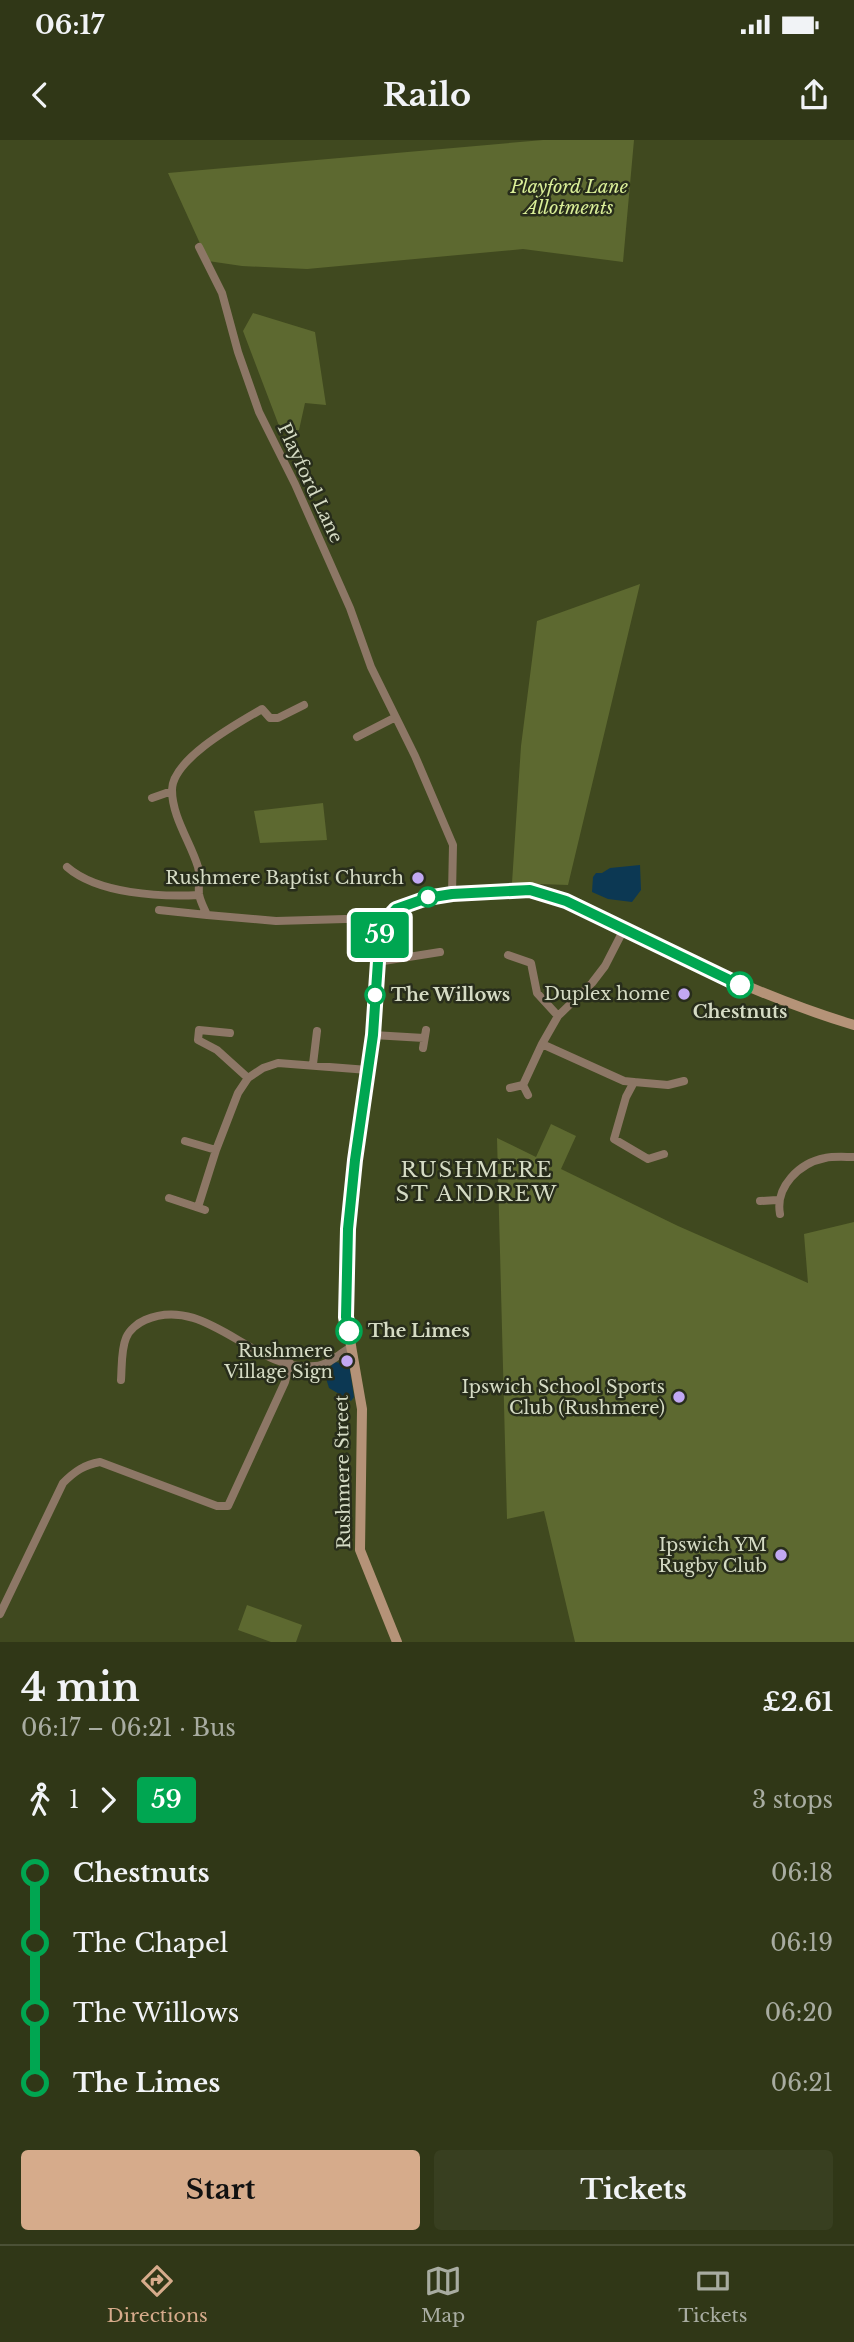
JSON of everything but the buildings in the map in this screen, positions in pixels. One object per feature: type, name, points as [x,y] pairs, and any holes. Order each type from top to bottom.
[{"type":"street","name":"Playford Lane","points":[[199,247],[222,293],[238,352],[259,412],[325,553],[371,667],[415,756],[453,845],[452,894]]},
{"type":"street","points":[[207,915],[199,895],[200,870],[177,814],[172,791],[174,779],[180,769],[216,737],[262,709],[270,718],[278,718],[304,705]]},
{"type":"street","points":[[356,737],[394,718]]},
{"type":"street","points":[[152,798],[172,791]]},
{"type":"street","points":[[67,867],[76,875],[112,889],[178,896],[199,895]]},
{"type":"street","points":[[159,911],[276,921],[386,920],[396,909],[427,898],[530,890],[566,901],[740,985],[813,1013],[854,1025]]},
{"type":"street","name":"Rushmere Street","points":[[386,920],[380,932],[373,1035],[348,1229],[346,1317],[362,1409],[360,1550],[397,1642]]},
{"type":"street","points":[[523,1085],[558,1016],[592,983],[605,966],[624,929]]},
{"type":"street","points":[[377,962],[440,952]]},
{"type":"street","points":[[508,955],[531,963],[537,993],[558,1016]]},
{"type":"street","points":[[230,1033],[199,1030],[198,1041],[217,1049],[248,1078]]},
{"type":"street","points":[[313,1064],[317,1031]]},
{"type":"street","points":[[373,1035],[425,1034],[423,1048]]},
{"type":"street","points":[[542,1044],[624,1081],[668,1085],[684,1081]]},
{"type":"street","points":[[169,1198],[201,1208],[216,1150],[238,1093],[248,1078],[262,1068],[278,1063],[368,1070]]},
{"type":"street","points":[[634,1082],[626,1097],[614,1139],[648,1159],[664,1154]]},
{"type":"street","points":[[510,1088],[523,1085]]},
{"type":"street","points":[[523,1085],[528,1095]]},
{"type":"street","points":[[185,1141],[216,1150]]},
{"type":"street","points":[[780,1214],[777,1200],[786,1183],[798,1171],[825,1158],[854,1157]]},
{"type":"street","points":[[760,1201],[777,1200]]},
{"type":"street","points":[[121,1380],[127,1336],[139,1322],[166,1313],[200,1320],[269,1357],[290,1363],[313,1367],[326,1364],[352,1346]]},
{"type":"street","points":[[0,1614],[63,1483],[86,1464],[100,1462],[217,1506],[228,1506],[285,1382],[290,1363]]},
{"type":"green space","name":"Playford Lane Allotments","points":[[543,140],[634,140],[623,262],[523,249],[307,269],[242,266],[208,261],[168,173]]},
{"type":"green space","points":[[253,313],[315,332],[326,405],[305,403],[299,430],[281,431],[243,331]]},
{"type":"green space","points":[[640,584],[568,885],[512,883],[521,746],[537,621]]},
{"type":"green space","points":[[323,803],[327,840],[260,843],[254,811]]},
{"type":"green space","name":"Ipswich School Sports Club (Rushmere)","points":[[551,1124],[576,1136],[561,1169],[678,1226],[808,1283],[804,1234],[854,1222],[854,1642],[575,1642],[544,1511],[507,1519],[497,1138],[536,1157]]},
{"type":"green space","points":[[247,1605],[302,1625],[296,1642],[271,1642],[238,1630]]},
{"type":"water","points":[[640,865],[641,890],[632,902],[608,899],[592,892],[593,877],[596,873],[610,868]]},
{"type":"water","points":[[334,1362],[349,1364],[354,1397],[351,1401],[329,1388],[325,1375]]},
{"type":"bus line","name":"59","points":[[349,1331],[346,1317],[348,1229],[373,1035],[380,932],[396,909],[427,898],[452,894],[530,890],[566,901],[740,985]]},
{"type":"place","name":"Rushmere Baptist Church","points":[[418,878]]},
{"type":"place","name":"Chestnuts","points":[[740,985]]},
{"type":"place","name":"Duplex home","points":[[684,994]]},
{"type":"place","name":"The Willows","points":[[375,995]]},
{"type":"place","name":"The Limes","points":[[349,1331]]},
{"type":"place","name":"Rushmere Village Sign","points":[[347,1361]]},
{"type":"place","name":"Ipswich School Sports Club (Rushmere)","points":[[679,1397]]},
{"type":"place","name":"Ipswich YM Rugby Club","points":[[781,1555]]},
{"type":"district","name":"RUSHMERE ST ANDREW","points":[[477,1182]]}]
